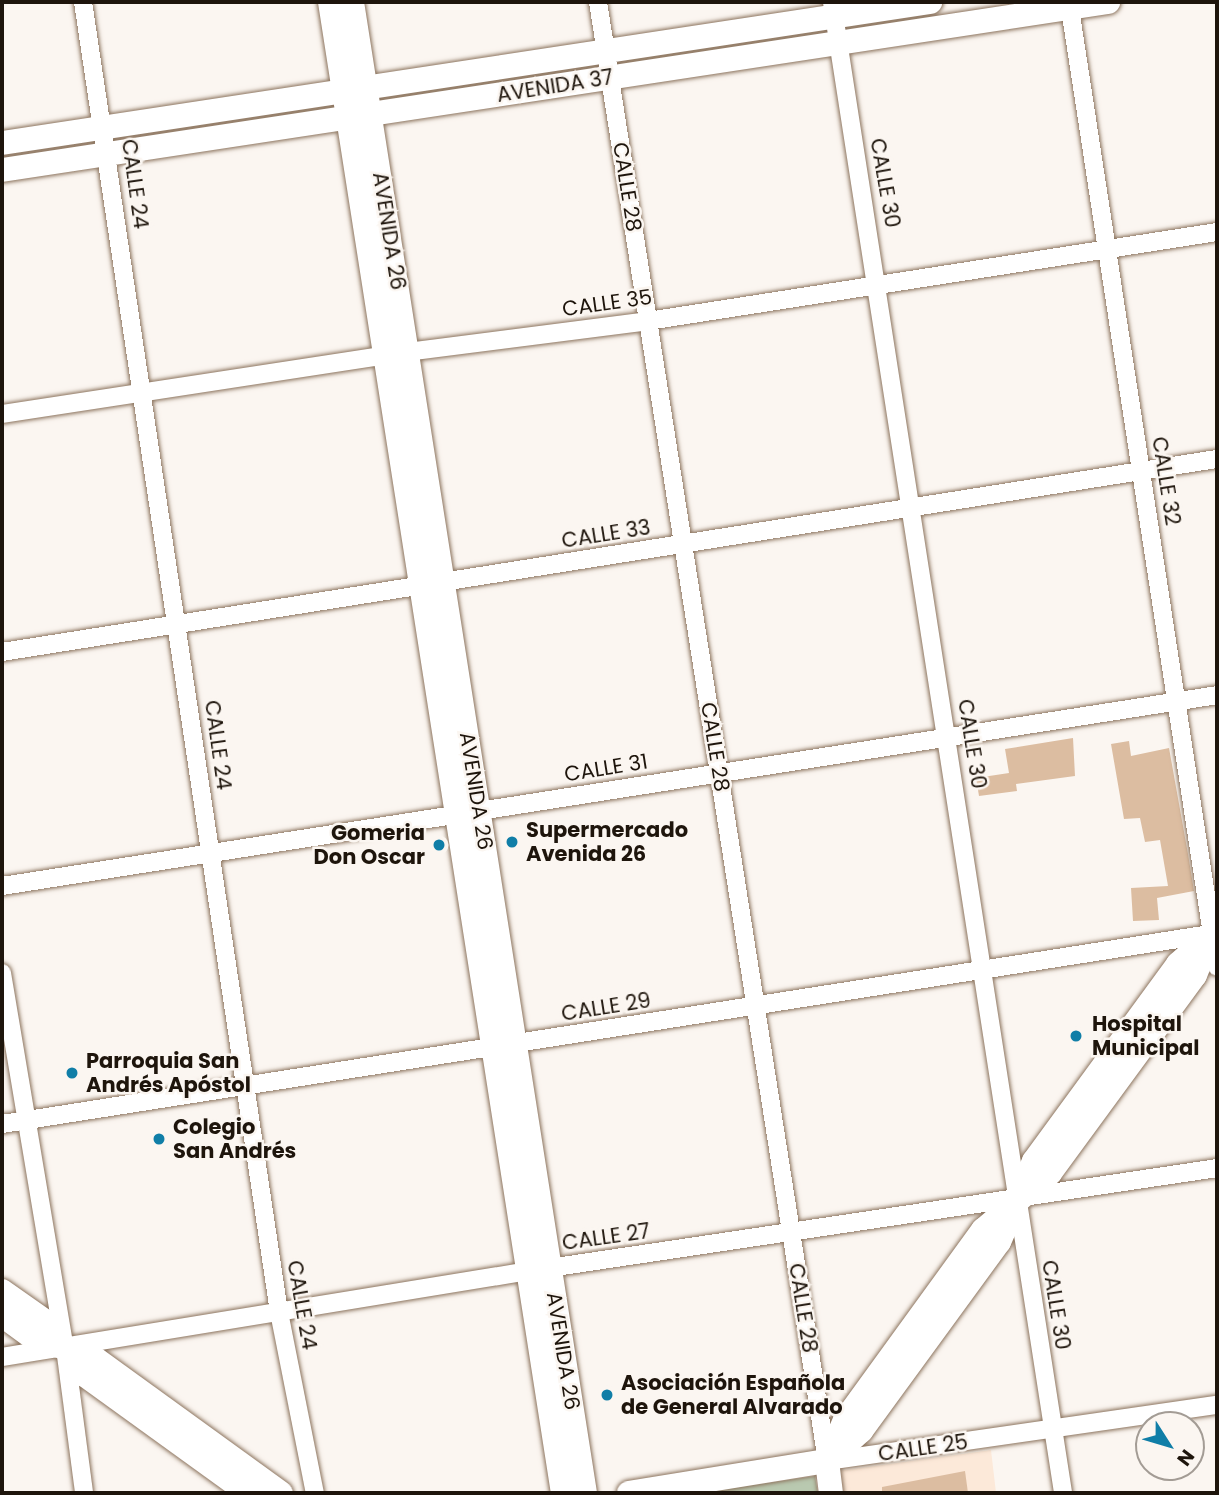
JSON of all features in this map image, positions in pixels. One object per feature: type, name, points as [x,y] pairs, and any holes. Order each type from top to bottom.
[{"type":"main road","points":[[330,2],[356,90]]},
{"type":"main road","points":[[352,2],[356,90]]},
{"type":"main road","name":"AVENIDA 37","points":[[2,143],[605,52],[833,9],[930,2]]},
{"type":"main road","name":"AVENIDA 37","points":[[2,170],[838,43],[1070,5],[1108,2]]},
{"type":"main road","name":"AVENIDA 26","points":[[356,90],[540,1269],[585,1493]]},
{"type":"main road","points":[[827,1461],[861,1431],[983,1265],[999,1242],[1017,1200],[1050,1173],[1195,975],[1216,930]]},
{"type":"main road","name":"AVENIDA 26","points":[[540,1269],[563,1493]]},
{"type":"main road","points":[[2,1291],[46,1322],[85,1376],[248,1493]]},
{"type":"main road","points":[[2,1315],[34,1338],[97,1360],[281,1493]]},
{"type":"main road","name":"CALLE 25","points":[[629,1493],[827,1461]]},
{"type":"main road","name":"CALLE 28","points":[[827,1461],[831,1493]]},
{"type":"street","name":"CALLE 24","points":[[83,2],[104,128],[279,1312],[315,1493]]},
{"type":"street","name":"CALLE 28","points":[[597,2],[827,1461]]},
{"type":"street","name":"CALLE 32","points":[[1070,5],[1141,470],[1216,930],[1217,967]]},
{"type":"street","name":"CALLE 30","points":[[833,9],[879,285],[1063,1493]]},
{"type":"street","name":"CALLE 35","points":[[2,414],[397,353],[648,321],[1217,232]]},
{"type":"street","name":"CALLE 33","points":[[2,652],[1217,459]]},
{"type":"street","name":"CALLE 31","points":[[2,886],[1217,695]]},
{"type":"street","name":"CALLE 29","points":[[2,1124],[984,972],[1216,930]]},
{"type":"street","points":[[2,973],[65,1348],[84,1493]]},
{"type":"street","name":"CALLE 27","points":[[2,1357],[540,1269],[792,1234],[1217,1168]]},
{"type":"street","name":"CALLE 25","points":[[827,1461],[1217,1405]]},
{"type":"shaded area","points":[[991,1450],[996,1493],[841,1493],[838,1471]]},
{"type":"green space","points":[[815,1476],[818,1493],[698,1493]]},
{"type":"building","points":[[1073,738],[1075,776],[1016,784],[1017,791],[979,796],[976,778],[1009,773],[1005,749]]},
{"type":"building","points":[[1129,741],[1131,756],[1169,748],[1188,854],[1194,891],[1157,898],[1159,920],[1133,921],[1131,888],[1168,886],[1160,840],[1145,842],[1140,818],[1124,819],[1111,744]]},
{"type":"building","points":[[965,1471],[968,1493],[882,1493],[882,1487]]},
{"type":"place","name":"Supermercado Avenida 26","points":[[512,842]]},
{"type":"place","name":"Gomeria Don Oscar","points":[[439,845]]},
{"type":"place","name":"Hospital Municipal","points":[[1076,1036]]},
{"type":"place","name":"Parroquia San Andrés Apóstol","points":[[72,1073]]},
{"type":"place","name":"Colegio San Andrés","points":[[159,1139]]},
{"type":"place","name":"Asociación Española de General Alvarado","points":[[607,1395]]}]
